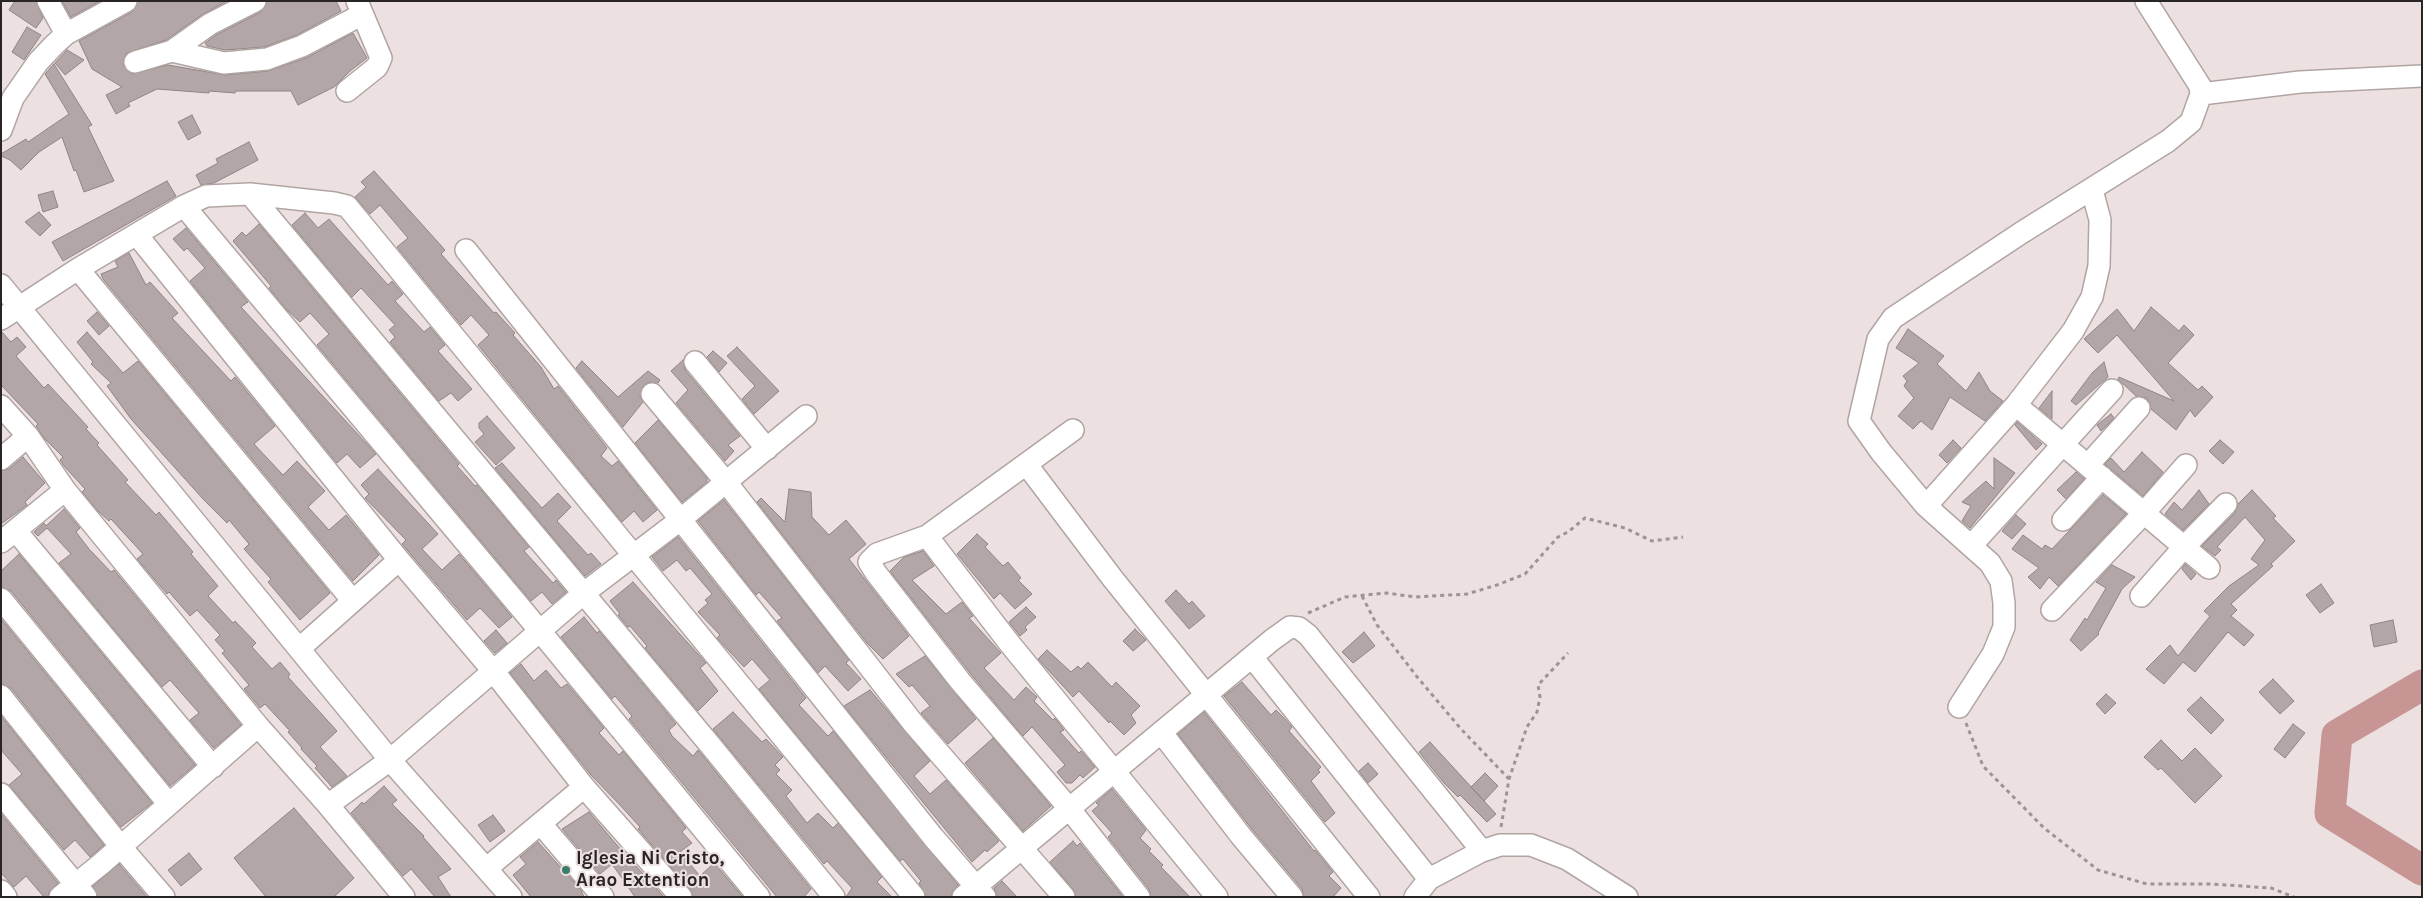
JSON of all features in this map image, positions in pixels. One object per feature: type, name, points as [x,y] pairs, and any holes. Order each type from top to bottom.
[{"type":"street","points":[[48,1],[66,34]]},
{"type":"street","points":[[1,130],[13,98],[38,62],[66,34],[126,1]]},
{"type":"street","points":[[135,62],[172,51],[210,24],[255,1]]},
{"type":"street","points":[[1959,707],[1992,654],[2004,627],[2004,602],[2001,581],[1990,563],[1926,506],[1881,452],[1860,421],[1878,339],[1893,318],[2021,233],[2092,190],[2168,140],[2191,122],[2201,94],[2200,86],[2146,1]]},
{"type":"street","points":[[172,51],[224,63],[267,59],[302,46],[359,8],[381,58],[377,67],[346,91]]},
{"type":"street","points":[[2201,94],[2300,82],[2422,76]]},
{"type":"street","points":[[1926,506],[2016,405],[2073,331],[2092,297],[2099,266],[2100,220],[2092,190]]},
{"type":"street","points":[[250,194],[584,593],[834,897]]},
{"type":"street","points":[[1,319],[22,308],[78,269],[184,206],[206,196],[250,194],[347,206],[633,557],[914,897]]},
{"type":"street","points":[[184,206],[540,631],[759,897]]},
{"type":"street","points":[[137,235],[399,560],[494,672],[584,787],[680,897]]},
{"type":"street","points":[[466,250],[974,893],[1021,847],[1068,807],[1290,627],[1299,628],[1308,635],[1491,848]]},
{"type":"street","points":[[78,269],[353,601]]},
{"type":"street","points":[[1,285],[22,308],[390,760],[511,897]]},
{"type":"street","points":[[695,362],[767,449]]},
{"type":"street","points":[[1971,546],[2112,390]]},
{"type":"street","points":[[652,394],[726,482],[913,723],[1064,897]]},
{"type":"street","points":[[2016,405],[2209,568]]},
{"type":"street","points":[[1,406],[28,436],[65,490],[258,726],[328,806],[396,894]]},
{"type":"street","points":[[2063,520],[2139,408]]},
{"type":"street","points":[[328,806],[390,760],[584,593],[680,520],[806,416]]},
{"type":"street","points":[[1073,430],[1027,466],[927,536],[877,554],[870,562],[960,681],[1068,807],[1139,897]]},
{"type":"street","points":[[1,459],[28,436]]},
{"type":"street","points":[[2052,610],[2144,513],[2186,465]]},
{"type":"street","points":[[1027,466],[1206,695],[1369,897]]},
{"type":"street","points":[[65,490],[9,537],[213,767]]},
{"type":"street","points":[[2141,596],[2184,546],[2226,504]]},
{"type":"street","points":[[927,536],[1010,644],[1115,770],[1216,897]]},
{"type":"street","points":[[300,648],[399,560]]},
{"type":"street","points":[[1,599],[168,803]]},
{"type":"street","points":[[1252,657],[1428,879]]},
{"type":"street","points":[[1,696],[121,847],[164,897]]},
{"type":"street","points":[[1,794],[74,893],[168,803],[213,767],[258,726]]},
{"type":"street","points":[[1161,732],[1241,836],[1292,897]]},
{"type":"street","points":[[487,868],[584,787]]},
{"type":"street","points":[[541,824],[603,897]]},
{"type":"street","points":[[1415,897],[1428,879],[1491,848],[1531,845],[1567,859],[1627,897]]},
{"type":"street","points":[[1,892],[6,897]]},
{"type":"path","points":[[1290,627],[1305,614],[1316,608],[1345,598],[1386,593],[1416,597],[1467,594],[1497,585],[1525,574],[1558,537],[1568,532],[1585,518],[1625,528],[1652,541],[1683,537]]},
{"type":"path","points":[[1362,596],[1377,625],[1418,678],[1460,729],[1509,779]]},
{"type":"path","points":[[1491,848],[1509,779],[1527,727],[1537,712],[1540,697],[1538,685],[1568,654]]},
{"type":"path","points":[[1959,707],[1983,766],[2044,828],[2098,870],[2147,884],[2211,884],[2271,888],[2294,897]]},
{"type":"building","points":[[15,1],[36,1],[43,18],[36,28],[9,10]]},
{"type":"building","points":[[62,1],[100,1],[71,17]]},
{"type":"building","points":[[138,1],[227,1],[203,14],[166,40],[126,53],[123,65],[132,74],[168,65],[225,75],[268,71],[306,58],[353,33],[367,58],[334,87],[298,105],[291,91],[236,91],[235,93],[209,91],[209,93],[157,89],[128,103],[130,106],[116,114],[106,95],[122,87],[92,69],[79,41],[132,12]]},
{"type":"building","points":[[267,1],[336,1],[341,11],[297,35],[264,47],[225,50],[207,46],[205,43],[216,35],[261,12]]},
{"type":"building","points":[[27,27],[41,35],[24,60],[12,52]]},
{"type":"building","points":[[67,50],[84,60],[65,75],[55,63]]},
{"type":"building","points":[[54,64],[92,125],[88,127],[114,181],[84,192],[62,137],[39,152],[21,170],[10,160],[1,156],[1,154],[26,139],[28,142],[69,114],[45,74]]},
{"type":"building","points":[[192,115],[201,133],[188,140],[178,122]]},
{"type":"building","points":[[249,142],[258,160],[214,183],[201,185],[196,175],[218,163],[216,159]]},
{"type":"building","points":[[374,171],[445,250],[441,254],[494,313],[496,312],[515,333],[513,335],[541,367],[554,389],[558,386],[607,448],[601,456],[612,466],[618,461],[657,510],[643,522],[634,511],[622,522],[478,345],[489,335],[471,315],[461,325],[397,247],[408,238],[380,205],[370,214],[355,197],[366,187],[361,182]]},
{"type":"building","points":[[167,181],[176,196],[63,261],[52,242]]},
{"type":"building","points":[[53,191],[58,207],[43,212],[38,195]]},
{"type":"building","points":[[39,212],[51,225],[40,236],[25,222]]},
{"type":"building","points":[[305,213],[318,228],[329,219],[388,285],[392,281],[403,294],[395,301],[424,332],[430,327],[445,345],[438,351],[472,389],[458,401],[451,393],[439,401],[390,342],[395,337],[389,330],[395,325],[361,288],[352,297],[292,225]]},
{"type":"building","points":[[259,224],[459,464],[457,466],[475,486],[477,485],[529,547],[524,551],[553,583],[556,580],[566,592],[552,604],[542,592],[531,601],[317,345],[329,334],[310,313],[300,322],[286,309],[269,288],[271,286],[233,241],[242,232],[246,236]]},
{"type":"building","points":[[186,228],[248,302],[241,307],[376,454],[360,468],[347,454],[337,463],[190,281],[205,268],[187,248],[184,251],[173,239]]},
{"type":"building","points":[[129,253],[146,285],[150,282],[178,313],[172,318],[231,381],[235,377],[275,426],[254,444],[283,475],[297,461],[325,491],[308,507],[329,530],[346,515],[379,555],[353,581],[103,279],[101,274],[118,267],[115,261]]},
{"type":"building","points":[[2151,307],[2179,331],[2184,325],[2194,335],[2168,363],[2198,390],[2202,386],[2213,397],[2195,417],[2190,410],[2176,430],[2151,409],[2147,398],[2136,396],[2118,379],[2119,377],[2174,401],[2117,335],[2098,353],[2084,339],[2117,309],[2134,331]]},
{"type":"building","points":[[97,312],[109,326],[99,335],[87,321]]},
{"type":"building","points":[[1908,329],[1944,356],[1937,364],[1966,391],[1979,372],[1990,391],[2003,401],[1985,421],[1950,397],[1932,430],[1921,421],[1913,429],[1898,416],[1914,398],[1904,386],[1907,381],[1903,376],[1919,363],[1896,348]]},
{"type":"building","points":[[1,331],[11,342],[17,337],[26,347],[16,356],[44,388],[48,384],[88,427],[86,429],[99,443],[97,445],[128,480],[125,482],[156,515],[159,512],[193,552],[191,554],[218,586],[208,596],[233,623],[235,621],[256,643],[252,647],[272,669],[280,662],[290,674],[288,677],[337,731],[320,747],[347,776],[332,787],[288,732],[290,731],[265,704],[260,708],[244,689],[249,685],[222,653],[225,651],[215,640],[220,635],[197,610],[190,616],[169,592],[167,594],[137,559],[143,554],[111,519],[109,521],[98,511],[82,492],[85,489],[60,460],[63,457],[44,438],[36,426],[38,424],[1,385]]},
{"type":"building","points":[[87,332],[123,373],[138,361],[330,593],[300,620],[268,582],[271,579],[244,549],[249,544],[229,520],[227,523],[203,499],[131,419],[107,386],[111,383],[91,364],[93,362],[77,342]]},
{"type":"building","points":[[737,347],[779,391],[754,414],[742,399],[755,386],[727,356]]},
{"type":"building","points":[[713,351],[727,363],[719,372],[707,357]]},
{"type":"building","points":[[683,360],[685,370],[740,436],[728,445],[734,451],[725,461],[676,403],[688,390],[671,371]]},
{"type":"building","points":[[582,361],[618,397],[648,371],[660,380],[658,383],[650,382],[644,385],[640,396],[643,402],[623,427],[576,368]]},
{"type":"building","points":[[2104,362],[2108,377],[2076,405],[2071,401],[2092,373]]},
{"type":"building","points":[[2052,391],[2052,419],[2039,408]]},
{"type":"building","points":[[2111,414],[2114,418],[2101,431],[2097,425]]},
{"type":"building","points":[[487,416],[515,448],[496,465],[475,442],[484,434],[479,428],[479,423]]},
{"type":"building","points":[[658,420],[707,478],[707,482],[682,502],[635,443]]},
{"type":"building","points":[[2017,422],[2042,444],[2036,450],[2015,425]]},
{"type":"building","points":[[1953,440],[1961,448],[1947,463],[1939,455]]},
{"type":"building","points":[[2220,440],[2234,452],[2223,464],[2209,451]]},
{"type":"building","points":[[2142,452],[2163,472],[2143,496],[2105,464],[2111,458],[2124,472]]},
{"type":"building","points":[[23,457],[45,483],[25,502],[27,505],[1,524],[1,471],[9,469]]},
{"type":"building","points":[[1994,458],[2015,473],[1970,528],[1962,521],[1971,506],[1962,502],[1986,481],[1994,489]]},
{"type":"building","points":[[502,463],[542,508],[558,493],[571,507],[557,521],[588,555],[591,553],[601,564],[585,576],[495,468]]},
{"type":"building","points":[[378,469],[438,534],[422,549],[442,570],[459,554],[512,617],[499,628],[480,608],[467,620],[402,544],[406,540],[365,498],[369,494],[361,485]]},
{"type":"building","points":[[2076,472],[2084,479],[2066,499],[2057,490]]},
{"type":"building","points":[[789,489],[811,492],[812,517],[829,535],[846,520],[866,544],[849,559],[909,636],[883,659],[867,643],[757,502],[761,498],[785,522]]},
{"type":"building","points":[[2199,490],[2209,504],[2183,530],[2165,514],[2174,502],[2182,510]]},
{"type":"building","points":[[2252,490],[2276,516],[2273,518],[2295,541],[2271,564],[2273,566],[2231,604],[2237,610],[2231,616],[2254,635],[2244,646],[2228,632],[2195,672],[2183,662],[2164,684],[2146,669],[2170,645],[2178,656],[2210,616],[2204,611],[2229,586],[2259,565],[2251,559],[2265,540],[2245,517],[2217,547],[2221,550],[2215,556],[2202,546],[2235,513],[2238,504]]},
{"type":"building","points":[[2103,495],[2126,514],[2058,586],[2049,577],[2040,589],[2028,577],[2039,568],[2012,549],[2023,535],[2042,549],[2045,545],[2052,549]]},
{"type":"building","points":[[724,500],[849,660],[846,663],[861,679],[848,691],[825,666],[818,673],[777,621],[782,618],[759,592],[756,595],[698,521]]},
{"type":"building","points":[[64,509],[80,528],[76,532],[89,549],[111,572],[114,570],[241,725],[214,748],[190,720],[199,713],[170,680],[162,687],[59,563],[71,554],[47,528],[38,536],[34,532],[44,523],[46,526]]},
{"type":"building","points":[[2016,515],[2026,524],[2012,539],[2002,531]]},
{"type":"building","points":[[977,534],[988,544],[985,547],[1003,566],[1008,562],[1021,578],[1018,580],[1032,594],[1015,609],[1000,593],[994,599],[957,554]]},
{"type":"building","points":[[678,537],[806,698],[799,705],[828,736],[833,731],[958,885],[952,892],[951,897],[926,897],[919,883],[921,881],[903,859],[900,861],[759,689],[770,680],[752,659],[744,667],[717,638],[720,635],[698,612],[708,603],[705,600],[712,594],[690,568],[686,571],[677,560],[663,571],[652,557]]},
{"type":"building","points":[[923,551],[934,566],[912,580],[946,614],[962,602],[973,616],[969,618],[1001,653],[984,668],[1014,700],[1026,687],[1037,697],[1034,701],[1053,720],[1055,718],[1064,730],[1060,732],[1095,767],[1083,778],[1080,775],[1072,783],[1066,783],[1057,772],[1065,765],[1032,727],[1023,736],[970,673],[890,571],[904,557]]},
{"type":"building","points":[[19,554],[195,765],[170,786],[11,591],[1,587],[1,571]]},
{"type":"building","points":[[2185,564],[2196,574],[2191,580],[2182,569]]},
{"type":"building","points":[[2112,565],[2135,577],[2122,589],[2099,634],[2081,651],[2070,640],[2085,618],[2087,620],[2106,588],[2096,582]]},
{"type":"building","points":[[633,582],[706,663],[700,668],[718,691],[698,711],[645,648],[647,646],[618,615],[620,614],[610,601]]},
{"type":"building","points":[[2321,584],[2334,603],[2320,613],[2306,595]]},
{"type":"building","points":[[1176,590],[1189,604],[1192,601],[1205,616],[1189,629],[1165,601]]},
{"type":"building","points":[[1026,607],[1036,617],[1025,627],[1027,630],[1020,636],[1009,622]]},
{"type":"building","points":[[584,617],[597,633],[599,631],[676,724],[669,730],[672,736],[693,756],[698,750],[811,889],[804,897],[777,897],[629,719],[632,716],[615,696],[612,699],[561,637]]},
{"type":"building","points":[[1,619],[152,803],[121,827],[11,688],[1,684]]},
{"type":"building","points":[[2393,620],[2397,642],[2374,647],[2370,625]]},
{"type":"building","points":[[1135,629],[1146,640],[1133,651],[1123,641]]},
{"type":"building","points":[[496,630],[507,643],[495,653],[484,641]]},
{"type":"building","points":[[1364,632],[1375,646],[1353,663],[1342,652]]},
{"type":"building","points":[[1047,650],[1071,672],[1078,666],[1081,669],[1088,662],[1112,687],[1116,682],[1140,706],[1131,715],[1136,723],[1124,735],[1110,721],[1109,723],[1079,691],[1073,697],[1038,659]]},
{"type":"building","points":[[925,656],[976,719],[948,744],[921,713],[930,706],[912,685],[909,687],[896,674]]},
{"type":"building","points":[[521,664],[534,681],[546,670],[561,688],[567,684],[604,728],[599,733],[619,755],[623,751],[686,828],[682,832],[692,843],[680,852],[700,876],[714,863],[743,897],[693,897],[690,889],[638,829],[640,827],[591,775],[510,673]]},
{"type":"building","points":[[2273,679],[2294,701],[2280,714],[2259,692]]},
{"type":"building","points":[[1242,682],[1271,715],[1276,710],[1283,717],[1292,727],[1289,731],[1321,767],[1318,770],[1320,772],[1311,781],[1335,813],[1325,822],[1224,696]]},
{"type":"building","points":[[870,690],[930,761],[914,776],[930,794],[946,780],[999,841],[972,862],[844,706]]},
{"type":"building","points":[[2106,694],[2116,703],[2105,714],[2096,704]]},
{"type":"building","points":[[2201,697],[2224,720],[2211,734],[2187,710]]},
{"type":"building","points":[[733,712],[762,742],[766,739],[783,757],[775,765],[780,770],[776,774],[792,790],[786,796],[807,823],[818,813],[833,828],[838,823],[882,877],[877,882],[892,897],[846,897],[852,888],[827,861],[824,864],[713,729]]},
{"type":"building","points":[[1204,712],[1314,851],[1333,872],[1329,876],[1341,888],[1333,897],[1304,897],[1302,889],[1251,828],[1178,734]]},
{"type":"building","points":[[1,716],[104,845],[90,857],[75,840],[64,850],[9,785],[22,774],[1,750]]},
{"type":"building","points":[[2293,724],[2305,733],[2285,758],[2274,749]]},
{"type":"building","points":[[993,738],[1051,806],[1023,831],[965,763]]},
{"type":"building","points":[[2161,740],[2182,761],[2195,748],[2222,776],[2195,803],[2161,768],[2158,770],[2144,757]]},
{"type":"building","points":[[1430,742],[1496,814],[1487,822],[1460,795],[1458,797],[1444,783],[1419,752]]},
{"type":"building","points":[[1368,763],[1378,774],[1368,783],[1359,771]]},
{"type":"building","points":[[1485,773],[1498,786],[1484,801],[1471,787]]},
{"type":"building","points":[[384,786],[397,800],[392,804],[424,836],[451,869],[438,877],[451,897],[435,897],[411,869],[403,876],[351,813],[362,802],[364,804]]},
{"type":"building","points":[[1112,789],[1146,830],[1140,838],[1151,849],[1149,851],[1163,865],[1161,867],[1190,897],[1151,897],[1149,889],[1108,837],[1112,833],[1092,811],[1099,805],[1096,803]]},
{"type":"building","points":[[294,808],[354,878],[334,897],[266,897],[234,858]]},
{"type":"building","points":[[589,812],[664,897],[635,897],[612,864],[600,874],[562,829]]},
{"type":"building","points":[[1,814],[58,883],[49,892],[48,897],[44,897],[26,876],[14,887],[1,873]]},
{"type":"building","points":[[493,815],[505,831],[490,842],[478,825]]},
{"type":"building","points":[[1073,841],[1077,846],[1080,843],[1123,897],[1076,897],[1073,889],[1050,862]]},
{"type":"building","points":[[538,842],[581,890],[584,897],[531,897],[513,875],[526,864],[520,857]]},
{"type":"building","points":[[189,853],[202,869],[181,886],[168,870]]},
{"type":"building","points":[[119,864],[147,897],[98,897],[93,886]]},
{"type":"building","points":[[1002,881],[1017,897],[997,897],[994,888]]},
{"type":"waterway","points":[[2422,685],[2337,735],[2330,813],[2422,870]]},
{"type":"place","name":"Iglesia Ni Cristo, Arao Extention","points":[[566,870]]}]
